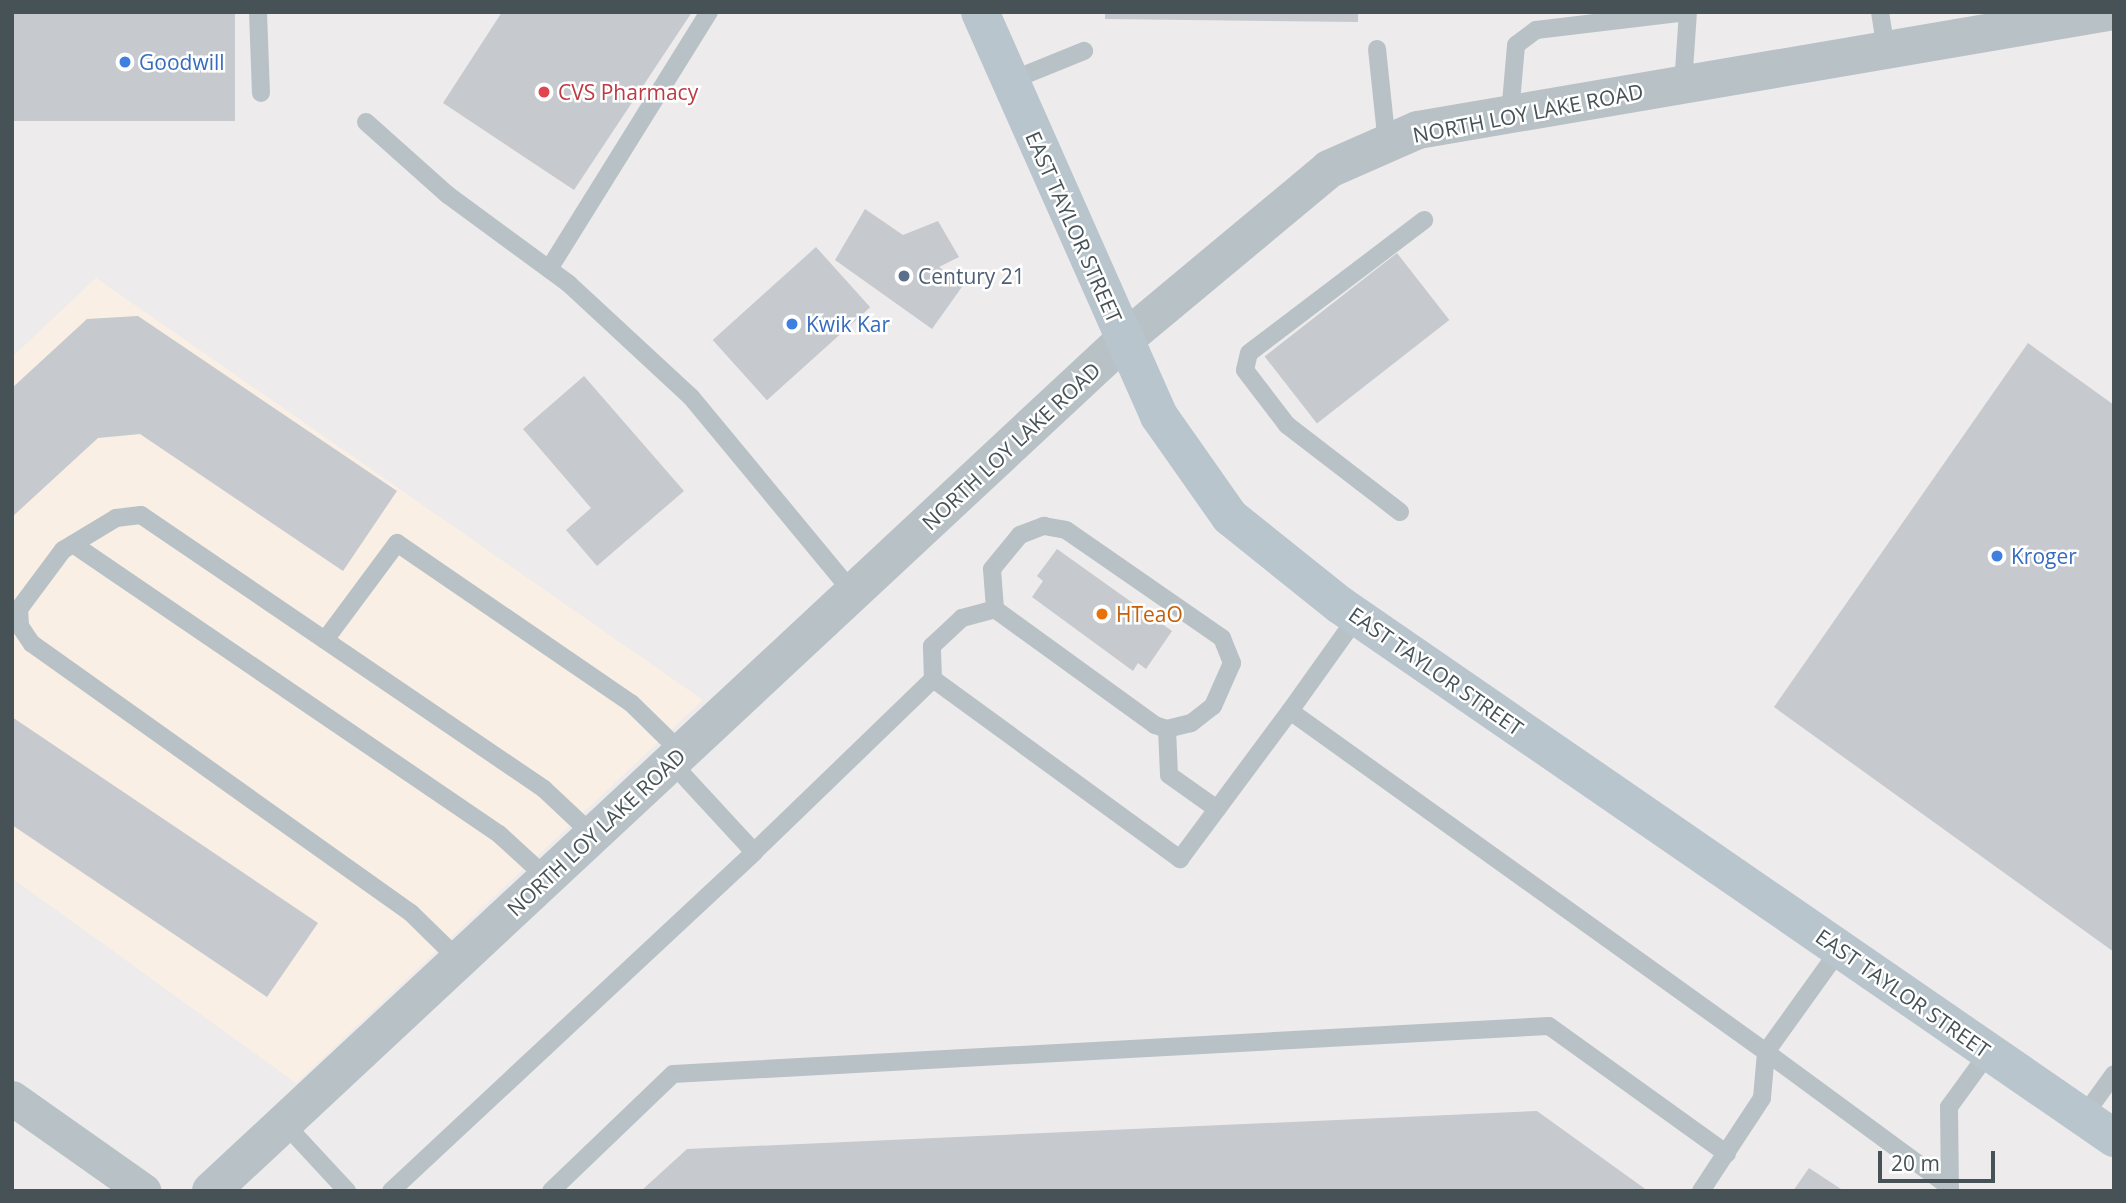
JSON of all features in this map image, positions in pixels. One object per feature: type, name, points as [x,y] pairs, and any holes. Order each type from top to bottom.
[{"type":"main road","name":"EAST TAYLOR STREET","points":[[980,12],[1159,416],[1230,517],[1357,617],[2099,1128]]},
{"type":"street","name":"NORTH LOY LAKE ROAD","points":[[211,1191],[1124,340],[1329,169],[1418,130],[1886,50],[2020,20],[2109,12]]},
{"type":"street","points":[[12,1098],[144,1191]]},
{"type":"lane","points":[[258,12],[261,93]]},
{"type":"lane","points":[[549,269],[709,12]]},
{"type":"lane","points":[[1510,114],[1516,45],[1536,30],[1687,12],[1684,85]]},
{"type":"lane","points":[[1880,12],[1886,50]]},
{"type":"lane","points":[[1377,49],[1387,144]]},
{"type":"lane","points":[[1010,81],[1084,51]]},
{"type":"lane","points":[[366,122],[448,195],[549,269],[691,397],[852,593]]},
{"type":"lane","points":[[1400,512],[1287,425],[1245,370],[1249,353],[1424,220]]},
{"type":"lane","points":[[459,960],[411,913],[32,644],[20,626],[19,608],[62,550],[116,517],[141,515],[544,789],[593,835]]},
{"type":"lane","points":[[1044,526],[1066,530],[1223,638],[1232,663],[1225,685],[1213,706],[1191,723],[1167,729],[1155,725],[995,609],[992,569],[1020,535],[1044,526]]},
{"type":"lane","points":[[325,640],[397,542],[631,704],[754,852]]},
{"type":"lane","points":[[73,544],[499,834],[547,878]]},
{"type":"lane","points":[[391,1191],[754,852],[933,679],[932,646],[962,618],[995,609]]},
{"type":"lane","points":[[933,679],[1180,859],[1357,617]]},
{"type":"lane","points":[[1290,711],[1766,1052],[1950,1189]]},
{"type":"lane","points":[[1167,729],[1169,775],[1217,809]]},
{"type":"lane","points":[[1701,1191],[1762,1098],[1766,1052],[1840,949]]},
{"type":"lane","points":[[551,1191],[673,1074],[1549,1026],[1727,1154]]},
{"type":"lane","points":[[1950,1189],[1949,1107],[1989,1052]]},
{"type":"lane","points":[[2099,1128],[2114,1074]]},
{"type":"lane","points":[[284,1123],[347,1191]]},
{"type":"shaded area","points":[[96,278],[703,700],[296,1083],[12,878],[12,357]]},
{"type":"building","name":"Goodwill","points":[[12,12],[235,12],[235,121],[12,121]]},
{"type":"building","name":"CVS Pharmacy","points":[[502,12],[692,12],[574,190],[443,103]]},
{"type":"building","points":[[1105,12],[1358,12],[1358,22],[1105,19]]},
{"type":"building","name":"Century 21","points":[[865,209],[903,235],[938,221],[959,257],[939,267],[964,284],[932,329],[835,260]]},
{"type":"building","name":"Kwik Kar","points":[[816,247],[870,307],[767,400],[713,340]]},
{"type":"building","points":[[1397,253],[1449,320],[1317,423],[1265,356]]},
{"type":"building","points":[[138,316],[397,491],[343,571],[140,434],[98,438],[12,517],[12,388],[87,319]]},
{"type":"building","name":"Kroger","points":[[2028,343],[2114,405],[2114,952],[1774,707]]},
{"type":"building","points":[[584,376],[684,491],[597,566],[566,530],[591,508],[523,429]]},
{"type":"building","name":"HTeaO","points":[[1057,549],[1172,631],[1146,669],[1138,663],[1133,671],[1032,597],[1043,581],[1037,576]]},
{"type":"building","points":[[12,717],[318,923],[267,997],[12,825]]},
{"type":"building","points":[[1537,1111],[1648,1191],[641,1191],[687,1149]]},
{"type":"building","points":[[1809,1168],[1844,1191],[1793,1191]]},
{"type":"place","name":"Goodwill","points":[[125,62]]},
{"type":"place","name":"CVS Pharmacy","points":[[544,92]]},
{"type":"place","name":"Century 21","points":[[904,276]]},
{"type":"place","name":"Kwik Kar","points":[[792,324]]},
{"type":"place","name":"Kroger","points":[[1997,556]]},
{"type":"place","name":"HTeaO","points":[[1102,614]]}]
